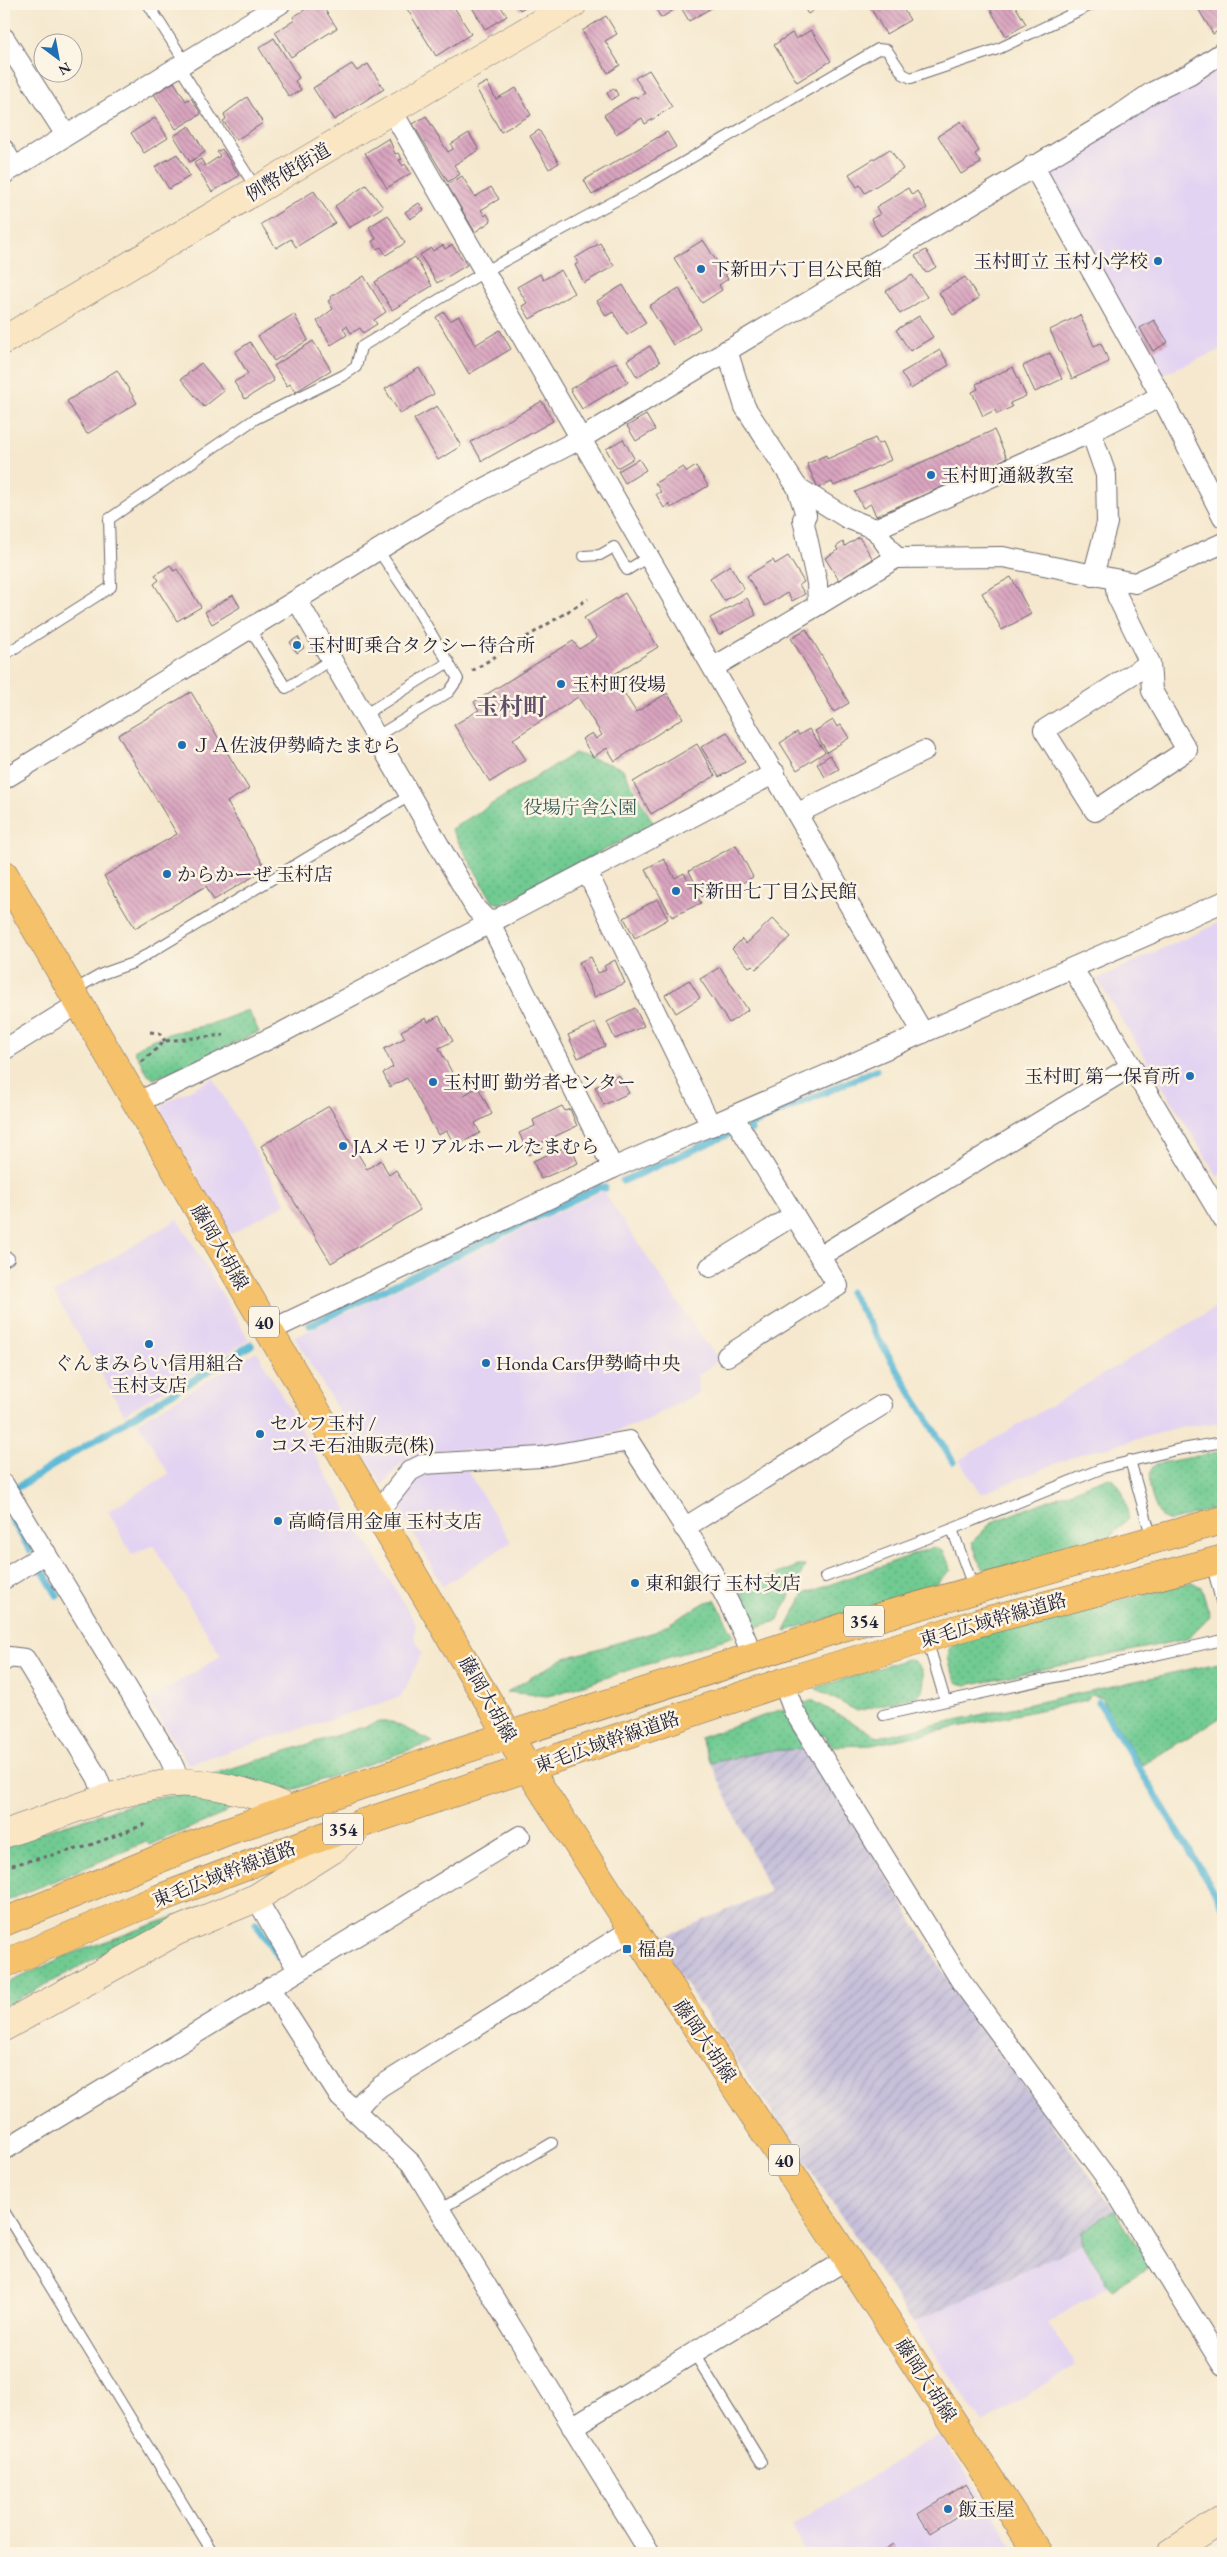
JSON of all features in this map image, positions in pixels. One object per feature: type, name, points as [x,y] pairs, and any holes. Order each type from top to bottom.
[{"type":"main road","name":"藤岡大胡線","points":[[4,874],[136,1103],[528,1768],[631,1930],[804,2191],[1038,2553]]},
{"type":"main road","name":"東毛広域幹線道路","points":[[4,1922],[288,1809],[508,1735],[844,1627],[975,1592],[1223,1520]]},
{"type":"main road","name":"東毛広域幹線道路","points":[[4,1964],[225,1873],[362,1823],[783,1682],[977,1623],[1217,1560]]},
{"type":"street","points":[[4,150],[9,171],[280,4]]},
{"type":"street","name":"例幣使街道","points":[[4,340],[391,109],[573,4]]},
{"type":"street","points":[[4,38],[66,135]]},
{"type":"street","points":[[4,779],[445,509],[582,438],[1033,165],[1115,118],[1151,93],[1190,74],[1223,52]]},
{"type":"street","points":[[391,109],[924,1033]]},
{"type":"street","points":[[1033,165],[1161,396],[1223,517]]},
{"type":"street","points":[[727,350],[745,407],[797,487],[806,514],[803,519],[817,583],[818,605]]},
{"type":"street","points":[[874,529],[1091,432],[1161,396]]},
{"type":"street","points":[[1091,432],[1106,475],[1107,523],[1093,576]]},
{"type":"street","points":[[797,487],[847,518],[874,529],[896,558]]},
{"type":"street","points":[[714,667],[896,558],[1003,557],[1135,583],[1223,543]]},
{"type":"street","points":[[1115,580],[1117,596],[1150,663],[1152,691],[1187,750],[1095,811],[1044,730],[1150,663]]},
{"type":"street","points":[[297,600],[476,909],[490,923],[614,1168]]},
{"type":"street","points":[[798,813],[924,751]]},
{"type":"street","points":[[136,1103],[247,1051],[775,773]]},
{"type":"street","points":[[587,872],[711,1126]]},
{"type":"street","points":[[270,1331],[614,1168],[1223,902]]},
{"type":"street","points":[[1072,969],[1223,1219]]},
{"type":"street","points":[[4,1050],[75,998]]},
{"type":"street","points":[[820,1256],[1130,1067]]},
{"type":"street","points":[[728,1356],[838,1286],[733,1116]]},
{"type":"street","points":[[710,1267],[794,1215]]},
{"type":"street","points":[[684,1528],[882,1405]]},
{"type":"street","points":[[377,1513],[410,1471],[424,1464],[541,1457],[629,1441],[684,1528],[736,1617],[752,1656]]},
{"type":"street","points":[[4,1485],[9,1506],[46,1553],[169,1757],[175,1770],[175,1784]]},
{"type":"street","points":[[4,1579],[46,1553]]},
{"type":"street","points":[[4,1661],[9,1658],[24,1659],[97,1777],[106,1800]]},
{"type":"street","points":[[783,1682],[794,1711],[961,1981],[1111,2184],[1223,2366]]},
{"type":"street","points":[[4,1834],[106,1800],[146,1789],[175,1784],[202,1785],[254,1794],[288,1809]]},
{"type":"street","points":[[4,2027],[177,1931],[256,1898],[332,1850],[362,1823]]},
{"type":"street","points":[[4,2150],[520,1836]]},
{"type":"street","points":[[256,1898],[298,1970]]},
{"type":"street","points":[[354,2112],[366,2098],[381,2086],[631,1930]]},
{"type":"street","points":[[270,1987],[340,2097],[354,2112],[403,2153],[650,2553]]},
{"type":"street","points":[[572,2427],[847,2259]]},
{"type":"street","points":[[1171,2553],[1223,2519]]},
{"type":"lane","points":[[148,4],[258,190]]},
{"type":"lane","points":[[4,655],[111,586],[110,519],[255,419],[344,375],[356,367],[361,347],[484,272],[648,183],[878,49],[887,50],[903,74],[911,78],[998,49],[1093,4]]},
{"type":"lane","points":[[584,556],[600,556],[614,547],[627,570],[650,556]]},
{"type":"lane","points":[[377,736],[449,692],[458,679],[378,550]]},
{"type":"lane","points":[[250,629],[286,688],[332,659]]},
{"type":"lane","points":[[364,714],[449,662]]},
{"type":"lane","points":[[75,998],[102,974],[133,962],[411,795]]},
{"type":"lane","points":[[825,1577],[952,1529],[1059,1484],[1130,1460],[1223,1442]]},
{"type":"lane","points":[[1130,1460],[1153,1540]]},
{"type":"lane","points":[[952,1529],[975,1592]]},
{"type":"lane","points":[[1217,1560],[1223,1609]]},
{"type":"lane","points":[[926,1639],[946,1700]]},
{"type":"lane","points":[[883,1715],[1223,1640]]},
{"type":"lane","points":[[439,2210],[552,2143]]},
{"type":"lane","points":[[4,2211],[212,2553]]},
{"type":"lane","points":[[694,2353],[761,2462]]},
{"type":"path","points":[[458,679],[588,599]]},
{"type":"path","points":[[150,1032],[159,1033],[165,1041]]},
{"type":"path","points":[[138,1066],[165,1041],[238,1034],[247,1051]]},
{"type":"path","points":[[4,1867],[85,1847],[146,1824]]},
{"type":"shaded area","name":"玉村町立 玉村小学校","points":[[1223,66],[1223,349],[1157,376],[1050,183],[1056,161]]},
{"type":"shaded area","name":"玉村町 第一保育所","points":[[1223,921],[1223,1173],[1218,1177],[1097,979]]},
{"type":"shaded area","points":[[213,1078],[286,1204],[231,1234],[161,1115],[163,1104]]},
{"type":"shaded area","points":[[603,1191],[702,1338],[720,1359],[697,1376],[698,1393],[643,1422],[582,1443],[523,1453],[443,1449],[420,1455],[400,1464],[382,1485],[295,1337]]},
{"type":"shaded area","points":[[178,1219],[249,1340],[124,1414],[54,1293]]},
{"type":"shaded area","points":[[1223,1303],[1223,1422],[1183,1427],[1077,1455],[981,1494],[959,1460]]},
{"type":"shaded area","points":[[257,1351],[320,1464],[416,1624],[414,1636],[422,1653],[401,1697],[188,1764],[148,1700],[221,1656],[153,1545],[132,1555],[108,1511],[169,1474],[138,1422]]},
{"type":"shaded area","points":[[467,1470],[511,1542],[443,1586],[398,1506],[412,1481],[430,1471]]},
{"type":"shaded area","points":[[802,1749],[823,1771],[954,1990],[1114,2209],[1082,2232],[1082,2244],[913,2323],[656,1940],[770,1892],[711,1763],[766,1751]]},
{"type":"shaded area","points":[[1082,2244],[1110,2284],[1048,2323],[1076,2365],[983,2424],[913,2323]]},
{"type":"shaded area","points":[[940,2434],[1019,2553],[807,2553],[791,2526]]},
{"type":"green space","name":"役場庁舎公園","points":[[575,753],[622,768],[654,824],[501,904],[493,902],[451,829]]},
{"type":"green space","points":[[248,1010],[259,1032],[154,1079],[148,1075],[134,1050],[151,1040],[178,1031],[207,1025]]},
{"type":"green space","points":[[1223,1451],[1223,1506],[1170,1521],[1161,1517],[1152,1497],[1149,1482],[1152,1469],[1156,1464]]},
{"type":"green space","points":[[1106,1478],[1112,1479],[1120,1487],[1129,1518],[1109,1538],[990,1573],[981,1567],[972,1542],[992,1522]]},
{"type":"green space","points":[[934,1547],[944,1552],[951,1570],[929,1590],[785,1631],[804,1594]]},
{"type":"green space","points":[[798,1566],[805,1566],[777,1621],[752,1628],[736,1601],[756,1584]]},
{"type":"green space","points":[[1192,1582],[1201,1587],[1210,1616],[1187,1639],[967,1685],[958,1683],[952,1672],[948,1658],[949,1652],[954,1644],[959,1642]]},
{"type":"green space","points":[[715,1600],[734,1636],[556,1694],[547,1696],[507,1692],[562,1659],[655,1632],[706,1602]]},
{"type":"green space","points":[[907,1659],[917,1664],[923,1674],[923,1687],[917,1696],[857,1711],[815,1688]]},
{"type":"green space","points":[[1223,1662],[1223,1716],[1142,1765],[1106,1708],[1103,1698],[1092,1695],[1087,1700],[872,1745],[830,1746],[825,1735],[820,1737],[801,1705],[812,1700],[878,1737]]},
{"type":"green space","points":[[783,1709],[804,1745],[802,1749],[766,1751],[711,1763],[700,1738]]},
{"type":"green space","points":[[379,1722],[392,1722],[433,1742],[292,1790],[277,1788],[275,1791],[207,1776]]},
{"type":"green space","points":[[186,1794],[236,1802],[226,1813],[149,1845],[146,1842],[4,1902],[4,1844],[148,1799]]},
{"type":"green space","points":[[237,1894],[116,1951],[114,1948],[4,2007],[4,1985],[65,1956]]},
{"type":"green space","points":[[1114,2209],[1150,2267],[1112,2289],[1082,2244],[1082,2232]]},
{"type":"building","points":[[321,4],[337,28],[291,57],[275,32],[295,20],[293,17],[311,6],[313,9]]},
{"type":"building","points":[[404,4],[452,4],[471,34],[436,56]]},
{"type":"building","points":[[470,4],[499,4],[507,16],[485,29]]},
{"type":"building","points":[[516,4],[530,4],[520,10]]},
{"type":"building","points":[[653,4],[672,4],[675,9],[661,18]]},
{"type":"building","points":[[679,4],[712,4],[713,7],[689,21]]},
{"type":"building","points":[[801,4],[823,4],[808,14]]},
{"type":"building","points":[[868,4],[900,4],[910,20],[886,34]]},
{"type":"building","points":[[987,4],[1014,4],[1026,24],[1006,36]]},
{"type":"building","points":[[1223,4],[1223,28],[1213,34],[1196,5]]},
{"type":"building","points":[[606,16],[617,34],[605,41],[620,65],[608,73],[582,31]]},
{"type":"building","points":[[811,30],[831,61],[797,82],[774,45],[792,33],[796,39]]},
{"type":"building","points":[[274,38],[299,78],[295,81],[301,90],[289,97],[259,48]]},
{"type":"building","points":[[352,64],[357,71],[368,64],[384,89],[334,120],[313,88]]},
{"type":"building","points":[[649,70],[672,107],[645,124],[642,118],[616,134],[604,115],[635,96],[637,98],[645,93],[635,78]]},
{"type":"building","points":[[174,82],[186,101],[191,98],[201,114],[176,129],[154,94]]},
{"type":"building","points":[[487,82],[496,99],[516,88],[531,115],[501,132],[476,88]]},
{"type":"building","points":[[614,88],[618,95],[611,100],[607,93]]},
{"type":"building","points":[[247,97],[263,123],[236,140],[223,121],[226,119],[224,114]]},
{"type":"building","points":[[426,116],[448,152],[453,149],[451,144],[469,133],[479,150],[454,165],[460,174],[448,182],[413,124]]},
{"type":"building","points":[[155,118],[168,138],[144,153],[131,133]]},
{"type":"building","points":[[961,121],[979,151],[975,154],[981,163],[961,174],[938,136]]},
{"type":"building","points":[[189,126],[205,152],[190,162],[174,136]]},
{"type":"building","points":[[539,130],[559,163],[549,169],[530,136]]},
{"type":"building","points":[[667,132],[676,147],[592,195],[584,180]]},
{"type":"building","points":[[389,138],[395,154],[398,153],[402,159],[399,160],[403,166],[405,164],[411,173],[387,188],[365,153]]},
{"type":"building","points":[[222,149],[239,176],[212,192],[194,163],[201,159],[205,166],[220,156],[217,152]]},
{"type":"building","points":[[890,149],[903,169],[865,193],[860,185],[857,187],[849,174]]},
{"type":"building","points":[[177,154],[190,176],[169,189],[155,167]]},
{"type":"building","points":[[462,176],[475,197],[491,187],[499,199],[481,210],[485,216],[487,214],[491,221],[475,232],[447,185]]},
{"type":"building","points":[[366,185],[383,207],[349,228],[335,206]]},
{"type":"building","points":[[908,188],[912,195],[917,191],[927,208],[881,236],[871,219],[880,214],[876,207]]},
{"type":"building","points":[[314,191],[335,223],[296,247],[291,239],[276,248],[261,224]]},
{"type":"building","points":[[419,203],[424,210],[410,219],[405,212]]},
{"type":"building","points":[[388,215],[405,243],[386,255],[381,247],[377,249],[372,241],[376,239],[369,227]]},
{"type":"building","name":"下新田六丁目公民館","points":[[703,240],[728,279],[719,285],[722,290],[702,303],[674,258]]},
{"type":"building","points":[[600,243],[614,266],[584,283],[575,265],[578,263],[575,258]]},
{"type":"building","points":[[443,245],[445,249],[452,245],[467,265],[437,283],[420,255],[431,248],[433,251]]},
{"type":"building","points":[[926,250],[936,267],[926,273],[915,256]]},
{"type":"building","points":[[415,257],[432,286],[392,310],[375,282]]},
{"type":"building","points":[[561,270],[574,293],[530,319],[522,306],[527,303],[517,287],[540,274],[543,280]]},
{"type":"building","points":[[912,275],[927,297],[900,314],[886,291]]},
{"type":"building","points":[[364,276],[386,312],[374,320],[377,324],[363,333],[360,328],[351,333],[347,326],[343,328],[347,335],[331,345],[317,321],[333,309],[328,301],[331,299],[330,297]]},
{"type":"building","points":[[965,277],[979,298],[953,315],[939,293]]},
{"type":"building","points":[[623,285],[646,323],[627,335],[613,312],[606,316],[597,301]]},
{"type":"building","points":[[679,288],[700,328],[673,345],[649,306]]},
{"type":"building","points":[[444,312],[450,321],[459,316],[475,345],[500,330],[511,349],[469,374],[436,317]]},
{"type":"building","points":[[294,314],[308,340],[274,361],[258,336]]},
{"type":"building","points":[[1080,315],[1094,346],[1101,343],[1109,362],[1072,379],[1050,330]]},
{"type":"building","points":[[919,316],[933,337],[910,351],[896,330]]},
{"type":"building","points":[[1154,320],[1168,342],[1153,351],[1140,328]]},
{"type":"building","points":[[313,341],[331,370],[295,392],[290,384],[287,386],[274,366]]},
{"type":"building","points":[[250,342],[274,381],[245,399],[234,382],[248,374],[235,352]]},
{"type":"building","points":[[650,346],[660,362],[637,377],[627,360]]},
{"type":"building","points":[[940,350],[949,365],[911,389],[901,373]]},
{"type":"building","points":[[1050,353],[1062,379],[1035,392],[1023,366]]},
{"type":"building","points":[[616,362],[628,382],[582,409],[570,389]]},
{"type":"building","points":[[201,363],[224,391],[204,407],[181,379]]},
{"type":"building","points":[[1013,367],[1026,396],[1010,403],[1012,407],[997,414],[995,410],[983,416],[972,392],[978,389],[976,384]]},
{"type":"building","points":[[419,368],[434,394],[400,414],[385,389]]},
{"type":"building","points":[[117,370],[137,403],[87,434],[67,401]]},
{"type":"building","points":[[542,401],[553,421],[482,461],[471,442]]},
{"type":"building","points":[[437,406],[461,446],[438,460],[414,419]]},
{"type":"building","points":[[646,415],[655,430],[636,441],[627,426]]},
{"type":"building","name":"玉村町通級教室","points":[[994,430],[1007,458],[876,516],[871,504],[863,508],[855,492]]},
{"type":"building","points":[[875,438],[878,444],[883,442],[891,460],[834,486],[832,482],[818,488],[807,464],[826,455],[827,459]]},
{"type":"building","points":[[623,439],[634,458],[617,468],[606,449]]},
{"type":"building","points":[[639,459],[646,470],[625,483],[618,471]]},
{"type":"building","points":[[696,466],[708,486],[671,508],[669,504],[664,508],[656,494],[661,492],[655,483],[683,467],[687,472]]},
{"type":"building","points":[[859,537],[873,559],[839,580],[825,558],[838,550],[836,547],[843,542],[845,546]]},
{"type":"building","points":[[788,556],[804,582],[799,585],[805,594],[792,601],[787,593],[765,606],[747,576],[773,560],[775,564]]},
{"type":"building","points":[[170,565],[174,571],[177,569],[201,607],[177,621],[154,584],[159,580],[155,575]]},
{"type":"building","points":[[730,565],[744,589],[724,601],[710,578]]},
{"type":"building","points":[[1011,577],[1031,614],[1002,630],[982,593]]},
{"type":"building","name":"玉村町役場","points":[[625,593],[658,647],[613,675],[636,712],[667,693],[683,718],[615,761],[607,748],[593,757],[582,739],[592,733],[596,739],[602,735],[578,697],[513,739],[526,760],[490,782],[454,725],[479,710],[474,702],[573,641],[579,649],[597,638],[584,618]]},
{"type":"building","points":[[233,595],[240,607],[212,624],[205,612]]},
{"type":"building","points":[[747,598],[756,615],[719,635],[710,618]]},
{"type":"building","points":[[806,629],[849,703],[834,712],[791,638]]},
{"type":"building","name":"玉村町乗合タクシー待合所","points":[[298,637],[304,648],[297,653],[290,642]]},
{"type":"building","points":[[191,692],[249,789],[227,802],[266,869],[214,900],[206,886],[135,928],[104,876],[177,834],[118,735]]},
{"type":"building","points":[[833,720],[837,727],[841,725],[849,738],[827,752],[815,731]]},
{"type":"building","points":[[809,729],[825,752],[797,770],[780,743],[797,732],[799,735]]},
{"type":"building","points":[[727,732],[745,762],[719,777],[701,747]]},
{"type":"building","points":[[697,744],[715,776],[651,814],[633,782]]},
{"type":"building","points":[[830,755],[839,769],[825,777],[817,764]]},
{"type":"building","points":[[736,845],[753,877],[733,888],[730,882],[702,897],[689,871]]},
{"type":"building","name":"下新田七丁目公民館","points":[[664,859],[675,878],[684,873],[701,903],[672,917],[645,869]]},
{"type":"building","points":[[657,899],[668,919],[635,938],[624,918]]},
{"type":"building","points":[[773,918],[791,937],[756,969],[752,965],[749,967],[732,949],[742,939],[746,944]]},
{"type":"building","points":[[591,957],[598,973],[606,970],[604,966],[615,960],[625,983],[594,997],[579,962]]},
{"type":"building","points":[[720,967],[748,1010],[729,1023],[700,979]]},
{"type":"building","points":[[689,980],[700,998],[676,1013],[665,995]]},
{"type":"building","points":[[635,1008],[644,1026],[615,1039],[607,1022]]},
{"type":"building","name":"玉村町 勤労者センター","points":[[439,1016],[453,1041],[439,1048],[464,1095],[478,1087],[492,1114],[475,1123],[480,1133],[455,1146],[447,1131],[438,1135],[407,1078],[390,1087],[383,1073],[393,1067],[384,1049],[405,1038],[401,1031],[426,1018],[428,1022]]},
{"type":"building","points":[[595,1023],[605,1046],[578,1058],[568,1035]]},
{"type":"building","points":[[619,1075],[629,1093],[604,1105],[595,1087]]},
{"type":"building","points":[[329,1106],[367,1169],[381,1160],[389,1175],[396,1170],[420,1210],[331,1263],[261,1146]]},
{"type":"building","points":[[562,1106],[565,1111],[570,1109],[577,1126],[541,1143],[543,1148],[529,1155],[519,1133],[535,1126],[533,1120]]},
{"type":"building","points":[[570,1145],[578,1163],[541,1179],[533,1161]]},
{"type":"building","name":"飯玉屋","points":[[966,2484],[978,2503],[930,2533],[918,2514]]},
{"type":"building","points":[[893,2544],[899,2553],[879,2553]]},
{"type":"waterway","points":[[751,1130],[748,1126],[876,1070]]},
{"type":"waterway","points":[[623,1181],[731,1133]]},
{"type":"waterway","points":[[310,1325],[600,1187],[605,1188]]},
{"type":"waterway","points":[[850,1292],[953,1462]]},
{"type":"waterway","points":[[18,1487],[251,1345]]},
{"type":"waterway","points":[[12,1520],[30,1550]]},
{"type":"waterway","points":[[41,1568],[57,1595]]},
{"type":"waterway","points":[[1099,1702],[1223,1906]]},
{"type":"waterway","points":[[256,1923],[278,1957]]},
{"type":"place","name":"玉村町立 玉村小学校","points":[[1158,261]]},
{"type":"place","name":"下新田六丁目公民館","points":[[701,269]]},
{"type":"place","name":"玉村町通級教室","points":[[931,475]]},
{"type":"place","name":"玉村町乗合タクシー待合所","points":[[297,645]]},
{"type":"place","name":"玉村町役場","points":[[561,684]]},
{"type":"place","name":"ＪＡ佐波伊勢崎たまむら","points":[[182,745]]},
{"type":"place","name":"からかーぜ 玉村店","points":[[167,874]]},
{"type":"place","name":"下新田七丁目公民館","points":[[676,891]]},
{"type":"place","name":"玉村町 第一保育所","points":[[1190,1076]]},
{"type":"place","name":"玉村町 勤労者センター","points":[[433,1082]]},
{"type":"place","name":"JAメモリアルホールたまむら","points":[[343,1146]]},
{"type":"place","name":"ぐんまみらい信用組合 玉村支店","points":[[149,1344]]},
{"type":"place","name":"Honda Cars伊勢崎中央","points":[[486,1363]]},
{"type":"place","name":"セルフ玉村 / コスモ石油販売(株)","points":[[260,1434]]},
{"type":"place","name":"高崎信用金庫 玉村支店","points":[[278,1521]]},
{"type":"place","name":"東和銀行 玉村支店","points":[[635,1583]]},
{"type":"place","name":"福島","points":[[627,1949]]},
{"type":"place","name":"飯玉屋","points":[[948,2509]]},
{"type":"district","name":"玉村町","points":[[511,706]]}]
